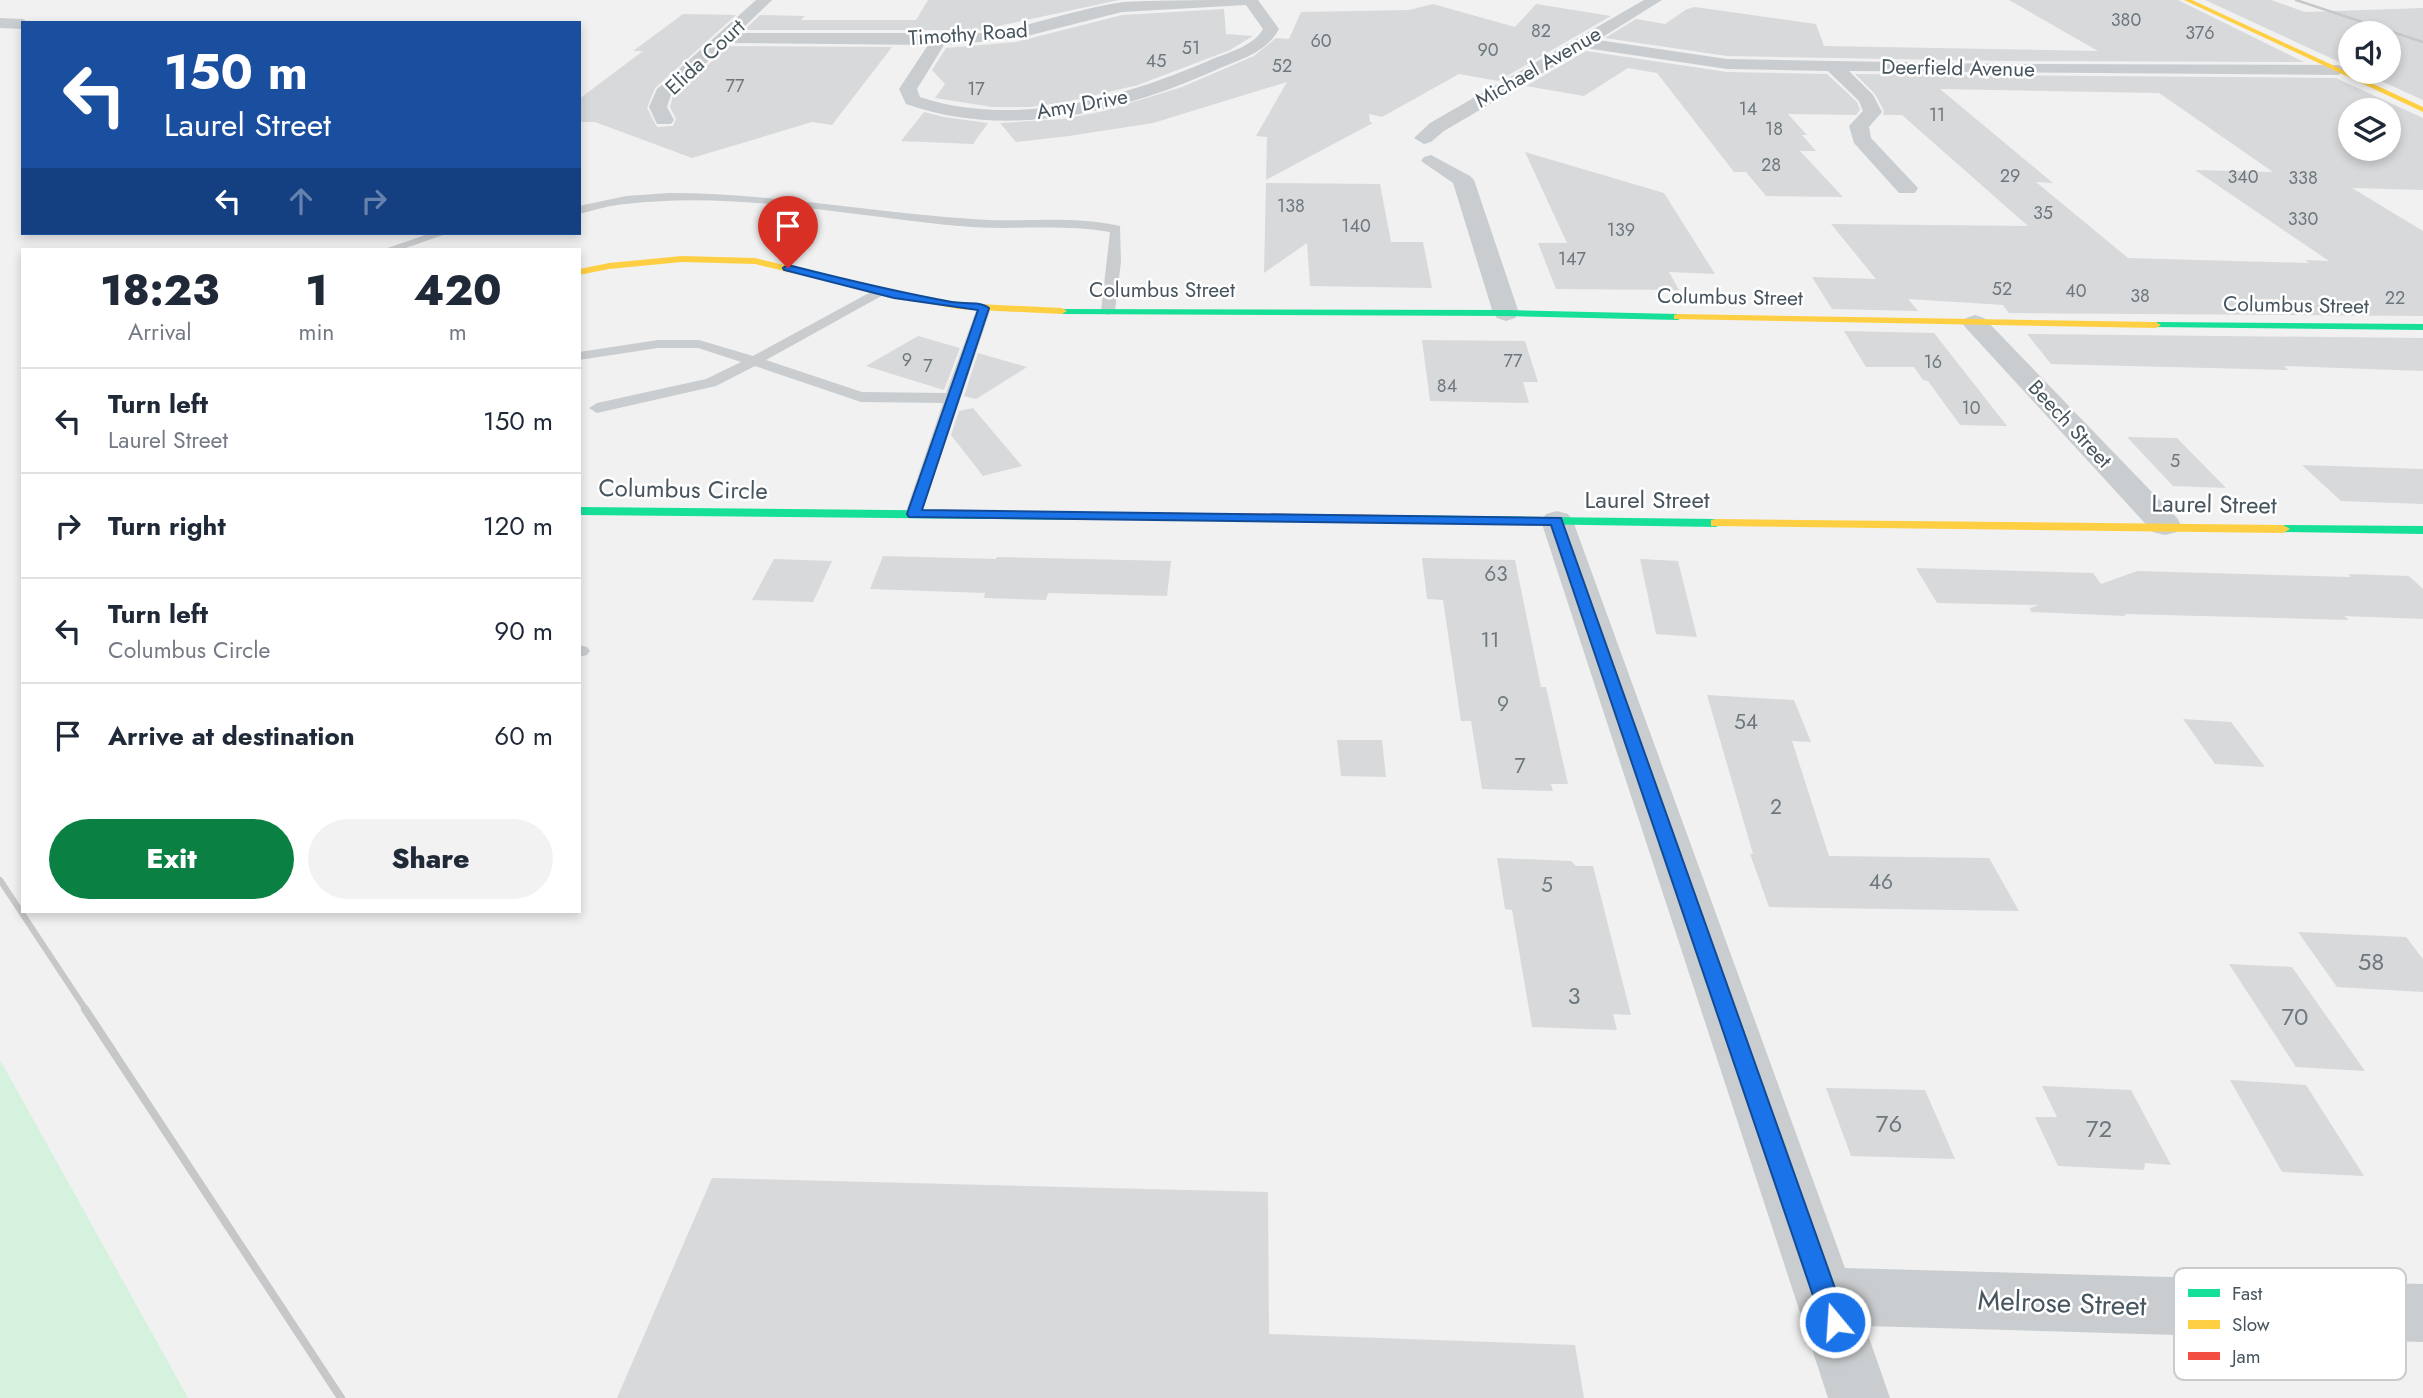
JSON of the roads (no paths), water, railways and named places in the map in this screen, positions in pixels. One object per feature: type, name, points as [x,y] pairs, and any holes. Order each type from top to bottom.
[{"type":"street","name":"Elida Court","points":[[664,120],[658,107],[663,93],[765,0]]},
{"type":"street","name":"Timothy Road","points":[[726,38],[939,40],[1015,34],[1122,7],[1250,0]]},
{"type":"street","name":"Amy Drive","points":[[939,40],[908,89],[912,100],[930,108],[956,114],[1020,114],[1060,109],[1127,97],[1163,86],[1254,47],[1266,38],[1271,29],[1250,0]]},
{"type":"street","name":"Michael Avenue","points":[[1424,138],[1437,127],[1655,0]]},
{"type":"street","points":[[2187,0],[2338,70]]},
{"type":"street","points":[[0,23],[21,24]]},
{"type":"street","name":"Deerfield Avenue","points":[[1580,42],[1714,62],[1833,66],[2338,70]]},
{"type":"street","points":[[1833,66],[1867,99],[1873,111],[1859,126],[1861,139],[1907,188]]},
{"type":"street","points":[[2368,84],[2423,110]]},
{"type":"street","points":[[1432,161],[1463,180],[1506,313]]},
{"type":"street","points":[[581,272],[609,266],[682,260],[755,261],[880,291],[958,306],[984,308]]},
{"type":"street","name":"Columbus Street","points":[[984,308],[1035,311],[1506,313],[1975,323],[2423,327]]},
{"type":"street","name":"Beech Street","points":[[1975,323],[2165,525]]},
{"type":"street","name":"Columbus Circle","points":[[581,511],[786,513]]},
{"type":"street","name":"Laurel Street","points":[[786,513],[2165,525],[2423,530]]},
{"type":"street","points":[[1557,521],[1859,1398]]},
{"type":"street","name":"Melrose Street","points":[[1826,1296],[2174,1306]]},
{"type":"lane","points":[[581,210],[624,200],[676,196],[780,201],[901,217],[984,224],[1085,223],[1116,229],[1115,262],[1108,311]]},
{"type":"lane","points":[[394,248],[437,235]]},
{"type":"lane","points":[[597,408],[711,383],[880,291]]},
{"type":"lane","points":[[914,514],[984,308]]},
{"type":"lane","points":[[581,356],[658,344],[699,344],[861,397],[952,398]]},
{"type":"railway","points":[[2296,0],[2423,42]]},
{"type":"railway","points":[[0,880],[21,912]]},
{"type":"railway","points":[[22,913],[86,1010]]},
{"type":"railway","points":[[85,1009],[341,1398]]}]
